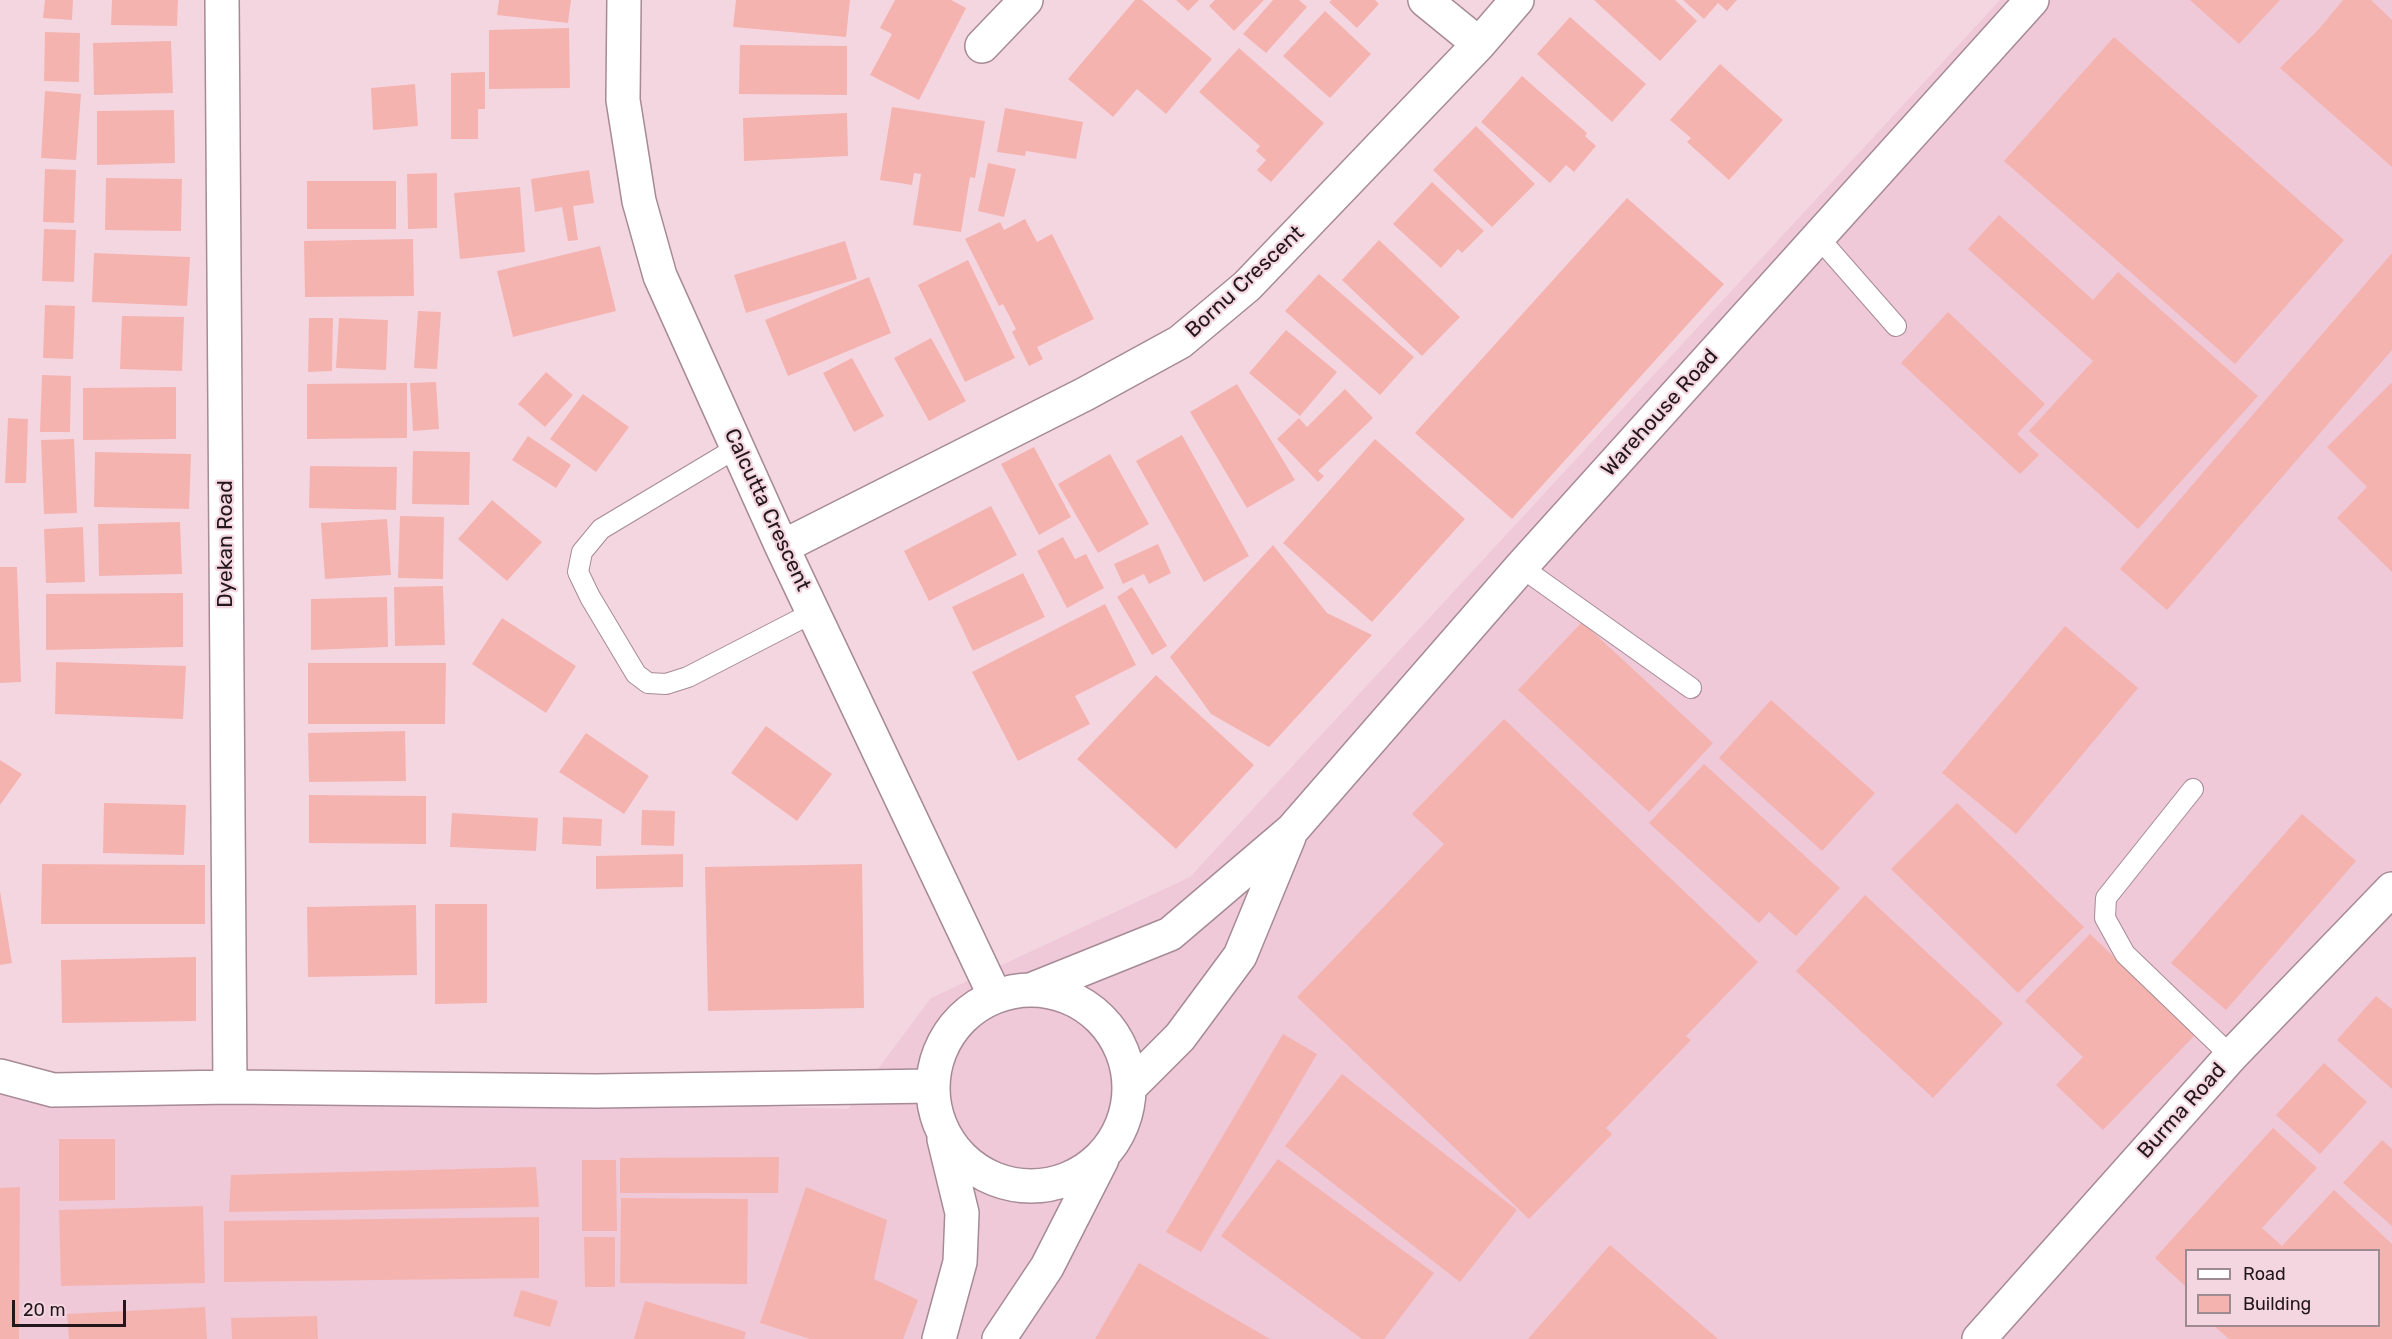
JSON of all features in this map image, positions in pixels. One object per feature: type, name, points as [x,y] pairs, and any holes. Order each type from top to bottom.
[{"type":"street","name":"Dyekan Road","points":[[222,0],[230,1087]]},
{"type":"street","name":"Calcutta Crescent","points":[[624,0],[623,99],[639,201],[660,276],[782,547],[995,996]]},
{"type":"street","points":[[982,46],[1026,0]]},
{"type":"street","points":[[1425,0],[1479,44]]},
{"type":"street","name":"Bornu Crescent","points":[[782,547],[1085,394],[1180,342],[1247,286],[1479,44],[1517,0]]},
{"type":"street","name":"Warehouse Road","points":[[1034,989],[1170,934],[1292,830],[1521,567],[2031,0]]},
{"type":"street","name":"Warehouse Road","points":[[1131,1086],[1180,1036],[1240,956],[1292,830]]},
{"type":"street","name":"Burma Road","points":[[1979,1339],[2231,1056],[2392,889]]},
{"type":"street","points":[[939,1339],[960,1262],[962,1213],[932,1086],[937,1057],[950,1032],[970,1010],[995,996],[1034,989],[1073,998],[1103,1020],[1124,1050],[1131,1086],[1124,1125],[1102,1158],[1047,1267],[999,1339]]},
{"type":"street","points":[[0,1076],[53,1090],[230,1087],[596,1090],[932,1086]]},
{"type":"street","points":[[943,1135],[961,1159],[987,1177],[1016,1186],[1047,1186],[1077,1176],[1102,1158]]},
{"type":"lane","points":[[1818,237],[1896,326]]},
{"type":"lane","points":[[738,447],[601,529],[582,552],[578,572],[636,674],[648,683],[666,684],[688,677],[814,612]]},
{"type":"lane","points":[[1521,567],[1691,688]]},
{"type":"lane","points":[[2193,789],[2106,898],[2105,918],[2125,954],[2231,1056]]},
{"type":"shaded area","points":[[2000,0],[2392,0],[2392,1339],[0,1339],[0,1082],[848,1109],[931,998],[1190,877]]},
{"type":"building","points":[[45,0],[73,0],[72,20],[43,18]]},
{"type":"building","points":[[112,0],[178,0],[177,26],[111,25]]},
{"type":"building","points":[[499,0],[571,0],[568,23],[497,15]]},
{"type":"building","points":[[736,0],[850,0],[846,37],[733,27]]},
{"type":"building","points":[[895,0],[951,0],[966,8],[919,100],[870,75],[892,34],[880,28]]},
{"type":"building","points":[[1135,0],[1142,0],[1212,59],[1166,114],[1137,89],[1113,117],[1068,79]]},
{"type":"building","points":[[1176,0],[1199,0],[1188,11]]},
{"type":"building","points":[[1215,0],[1264,0],[1234,31],[1209,6]]},
{"type":"building","points":[[1273,0],[1299,0],[1307,7],[1266,53],[1243,34]]},
{"type":"building","points":[[1332,0],[1375,0],[1379,4],[1357,28],[1329,2]]},
{"type":"building","points":[[1594,0],[1675,0],[1697,21],[1660,61]]},
{"type":"building","points":[[1683,0],[1737,0],[1727,11],[1718,3],[1704,19]]},
{"type":"building","points":[[2190,0],[2280,0],[2239,44]]},
{"type":"building","points":[[2343,0],[2371,0],[2392,20],[2392,167],[2280,68],[2319,29]]},
{"type":"building","points":[[1325,11],[1371,54],[1330,98],[1283,56]]},
{"type":"building","points":[[1570,17],[1646,84],[1612,122],[1537,54]]},
{"type":"building","points":[[569,28],[570,88],[489,89],[489,30]]},
{"type":"building","points":[[45,32],[80,33],[79,82],[44,81]]},
{"type":"building","points":[[2114,37],[2344,240],[2235,364],[2004,161]]},
{"type":"building","points":[[171,41],[173,93],[94,95],[93,43]]},
{"type":"building","points":[[740,45],[847,46],[847,95],[739,94]]},
{"type":"building","points":[[1239,48],[1324,123],[1271,182],[1257,170],[1266,160],[1256,151],[1260,146],[1199,92]]},
{"type":"building","points":[[1720,64],[1783,120],[1729,180],[1687,142],[1691,138],[1670,120]]},
{"type":"building","points":[[485,72],[485,109],[478,109],[478,139],[451,139],[451,73]]},
{"type":"building","points":[[1522,76],[1587,133],[1585,136],[1596,146],[1574,172],[1566,165],[1550,183],[1481,122]]},
{"type":"building","points":[[415,84],[418,126],[373,130],[371,88]]},
{"type":"building","points":[[45,91],[81,94],[76,160],[41,158]]},
{"type":"building","points":[[892,107],[985,121],[975,178],[970,177],[961,232],[913,225],[921,174],[914,173],[912,185],[880,180]]},
{"type":"building","points":[[1005,108],[1083,122],[1076,159],[1026,151],[1025,156],[997,152]]},
{"type":"building","points":[[174,110],[175,163],[97,165],[97,111]]},
{"type":"building","points":[[847,113],[848,156],[744,161],[743,118]]},
{"type":"building","points":[[1476,126],[1535,184],[1492,227],[1433,170]]},
{"type":"building","points":[[988,163],[1016,169],[1004,217],[978,211]]},
{"type":"building","points":[[45,169],[76,170],[74,223],[43,222]]},
{"type":"building","points":[[589,170],[594,203],[573,206],[578,240],[568,241],[562,207],[535,212],[531,179]]},
{"type":"building","points":[[437,173],[437,228],[408,229],[407,174]]},
{"type":"building","points":[[106,178],[182,179],[181,231],[105,230]]},
{"type":"building","points":[[307,181],[396,181],[396,229],[307,229]]},
{"type":"building","points":[[1432,182],[1484,231],[1462,253],[1458,249],[1441,268],[1393,224]]},
{"type":"building","points":[[520,187],[525,252],[460,259],[454,193]]},
{"type":"building","points":[[1627,198],[1724,284],[1512,519],[1415,433]]},
{"type":"building","points":[[1999,215],[2093,300],[2118,272],[2258,396],[2138,529],[2029,431],[2093,361],[1968,249]]},
{"type":"building","points":[[1025,219],[1037,242],[1052,234],[1094,319],[1037,347],[1043,359],[1029,366],[1012,332],[1016,329],[1003,304],[999,306],[965,239],[1000,222],[1004,230]]},
{"type":"building","points":[[44,229],[76,230],[74,282],[42,281]]},
{"type":"building","points":[[413,239],[414,296],[305,297],[304,241]]},
{"type":"building","points":[[1379,240],[1460,317],[1422,356],[1342,280]]},
{"type":"building","points":[[845,241],[857,279],[746,313],[734,275]]},
{"type":"building","points":[[600,246],[616,311],[513,337],[497,271]]},
{"type":"building","points":[[94,253],[190,257],[187,306],[92,302]]},
{"type":"building","points":[[2392,253],[2392,350],[2167,610],[2120,569]]},
{"type":"building","points":[[968,260],[1015,358],[965,382],[918,285]]},
{"type":"building","points":[[1319,274],[1414,357],[1380,395],[1285,311]]},
{"type":"building","points":[[869,277],[891,333],[788,376],[765,320]]},
{"type":"building","points":[[45,305],[75,306],[73,359],[43,358]]},
{"type":"building","points":[[418,311],[441,312],[437,369],[414,368]]},
{"type":"building","points":[[1948,312],[2045,404],[2017,434],[2039,455],[2020,474],[1901,363]]},
{"type":"building","points":[[122,316],[184,317],[182,371],[120,369]]},
{"type":"building","points":[[309,318],[333,318],[332,371],[308,372]]},
{"type":"building","points":[[339,318],[388,320],[386,370],[336,368]]},
{"type":"building","points":[[1286,330],[1337,372],[1300,416],[1249,373]]},
{"type":"building","points":[[931,338],[966,401],[929,421],[894,358]]},
{"type":"building","points":[[852,358],[884,416],[854,432],[823,373]]},
{"type":"building","points":[[546,372],[573,395],[545,427],[518,404]]},
{"type":"building","points":[[42,375],[71,376],[70,432],[40,432]]},
{"type":"building","points":[[436,382],[439,429],[413,431],[410,383]]},
{"type":"building","points":[[407,383],[407,438],[307,439],[307,384]]},
{"type":"building","points":[[2391,383],[2392,572],[2337,518],[2367,487],[2327,447]]},
{"type":"building","points":[[1237,384],[1295,480],[1247,508],[1190,412]]},
{"type":"building","points":[[176,387],[176,439],[83,440],[83,388]]},
{"type":"building","points":[[1345,389],[1373,418],[1318,471],[1324,476],[1318,482],[1277,439],[1299,418],[1307,427]]},
{"type":"building","points":[[583,394],[629,427],[596,472],[550,439]]},
{"type":"building","points":[[8,418],[28,419],[26,483],[5,483]]},
{"type":"building","points":[[1182,435],[1249,556],[1204,582],[1136,461]]},
{"type":"building","points":[[528,436],[571,465],[556,488],[512,460]]},
{"type":"building","points":[[74,439],[77,513],[44,514],[41,440]]},
{"type":"building","points":[[1375,439],[1465,519],[1372,622],[1283,543]]},
{"type":"building","points":[[1034,447],[1071,517],[1039,535],[1001,464]]},
{"type":"building","points":[[413,451],[470,452],[469,505],[412,504]]},
{"type":"building","points":[[95,452],[191,454],[189,509],[94,507]]},
{"type":"building","points":[[1110,454],[1149,524],[1098,553],[1058,484]]},
{"type":"building","points":[[310,466],[397,467],[396,510],[309,508]]},
{"type":"building","points":[[492,500],[542,542],[507,581],[458,539]]},
{"type":"building","points":[[991,506],[1017,555],[929,601],[904,551]]},
{"type":"building","points":[[400,516],[444,517],[443,579],[398,578]]},
{"type":"building","points":[[387,519],[391,575],[325,579],[321,523]]},
{"type":"building","points":[[180,522],[182,574],[99,576],[98,524]]},
{"type":"building","points":[[83,527],[85,582],[46,583],[44,529]]},
{"type":"building","points":[[1063,537],[1075,559],[1086,554],[1104,588],[1067,608],[1037,551]]},
{"type":"building","points":[[1158,544],[1171,573],[1149,584],[1144,574],[1123,584],[1114,564]]},
{"type":"building","points":[[1273,545],[1327,613],[1372,635],[1269,747],[1211,714],[1170,657]]},
{"type":"building","points":[[0,567],[17,567],[21,682],[0,683]]},
{"type":"building","points":[[1023,573],[1045,617],[973,651],[952,607]]},
{"type":"building","points":[[443,586],[445,645],[395,646],[394,587]]},
{"type":"building","points":[[1132,587],[1167,646],[1152,655],[1117,597]]},
{"type":"building","points":[[183,593],[183,647],[46,650],[46,594]]},
{"type":"building","points":[[387,597],[388,647],[311,650],[311,599]]},
{"type":"building","points":[[1105,604],[1136,665],[1075,696],[1090,724],[1018,761],[972,672]]},
{"type":"building","points":[[502,618],[576,666],[546,713],[472,664]]},
{"type":"building","points":[[1582,622],[1713,743],[1649,812],[1518,690]]},
{"type":"building","points":[[2065,626],[2138,688],[2016,834],[1942,773]]},
{"type":"building","points":[[56,662],[186,666],[183,719],[55,714]]},
{"type":"building","points":[[308,663],[446,663],[445,724],[308,724]]},
{"type":"building","points":[[1156,675],[1254,765],[1176,849],[1077,759]]},
{"type":"building","points":[[1771,700],[1875,793],[1822,851],[1719,758]]},
{"type":"building","points":[[1504,719],[1758,962],[1686,1036],[1691,1040],[1606,1128],[1612,1134],[1529,1219],[1297,997],[1444,844],[1412,814]]},
{"type":"building","points":[[766,726],[832,774],[797,821],[731,773]]},
{"type":"building","points":[[405,731],[406,781],[309,782],[308,733]]},
{"type":"building","points":[[586,733],[649,776],[624,814],[559,772]]},
{"type":"building","points":[[0,760],[22,774],[0,805]]},
{"type":"building","points":[[1704,764],[1840,888],[1796,936],[1769,912],[1759,923],[1649,823]]},
{"type":"building","points":[[309,795],[426,796],[426,844],[309,843]]},
{"type":"building","points":[[104,803],[186,805],[184,855],[103,853]]},
{"type":"building","points":[[1957,803],[2084,927],[2018,993],[1891,869]]},
{"type":"building","points":[[642,810],[675,811],[674,846],[641,845]]},
{"type":"building","points":[[452,813],[538,818],[536,851],[450,847]]},
{"type":"building","points":[[2302,814],[2356,861],[2226,1010],[2171,963]]},
{"type":"building","points":[[563,817],[602,819],[601,846],[562,844]]},
{"type":"building","points":[[683,854],[683,887],[596,889],[596,856]]},
{"type":"building","points":[[42,864],[205,865],[205,924],[41,924]]},
{"type":"building","points":[[862,864],[864,1008],[708,1011],[705,867]]},
{"type":"building","points":[[0,891],[12,963],[0,965]]},
{"type":"building","points":[[1865,895],[2003,1023],[1933,1098],[1796,971]]},
{"type":"building","points":[[435,904],[487,904],[487,1003],[435,1004]]},
{"type":"building","points":[[416,905],[417,975],[308,977],[307,907]]},
{"type":"building","points":[[2090,934],[2195,1035],[2103,1130],[2056,1085],[2083,1057],[2025,1001]]},
{"type":"building","points":[[196,957],[196,1021],[62,1023],[61,960]]},
{"type":"building","points":[[2376,996],[2392,1009],[2392,1089],[2337,1040]]},
{"type":"building","points":[[1283,1034],[1317,1054],[1201,1252],[1166,1232]]},
{"type":"building","points":[[2324,1063],[2367,1102],[2320,1154],[2276,1115]]},
{"type":"building","points":[[1342,1074],[1517,1210],[1460,1282],[1285,1146]]},
{"type":"building","points":[[2273,1128],[2317,1168],[2262,1228],[2282,1246],[2334,1190],[2392,1244],[2392,1339],[2229,1339],[2215,1327],[2380,1327],[2380,1249],[2185,1249],[2185,1286],[2155,1258]]},
{"type":"building","points":[[59,1139],[115,1139],[115,1200],[59,1201]]},
{"type":"building","points":[[2382,1140],[2392,1149],[2392,1226],[2343,1183]]},
{"type":"building","points":[[779,1157],[778,1193],[620,1193],[620,1158]]},
{"type":"building","points":[[1278,1159],[1434,1273],[1384,1339],[1362,1339],[1221,1236]]},
{"type":"building","points":[[582,1160],[616,1160],[617,1231],[582,1231]]},
{"type":"building","points":[[536,1167],[539,1207],[229,1212],[231,1175]]},
{"type":"building","points":[[20,1187],[19,1339],[0,1339],[0,1188]]},
{"type":"building","points":[[806,1187],[887,1220],[874,1279],[918,1300],[903,1339],[810,1339],[760,1323]]},
{"type":"building","points":[[621,1198],[748,1199],[747,1284],[620,1283]]},
{"type":"building","points":[[203,1206],[205,1283],[61,1286],[59,1210]]},
{"type":"building","points":[[539,1217],[539,1278],[224,1282],[224,1221]]},
{"type":"building","points":[[584,1237],[615,1237],[615,1287],[585,1287]]},
{"type":"building","points":[[1610,1245],[1718,1339],[1528,1339]]},
{"type":"building","points":[[1139,1263],[1270,1339],[1095,1339]]},
{"type":"building","points":[[521,1290],[558,1301],[550,1327],[513,1316]]},
{"type":"building","points":[[645,1301],[746,1332],[744,1339],[634,1339]]},
{"type":"building","points":[[205,1307],[207,1339],[69,1339],[67,1314]]},
{"type":"building","points":[[317,1316],[318,1339],[232,1339],[231,1318]]}]
